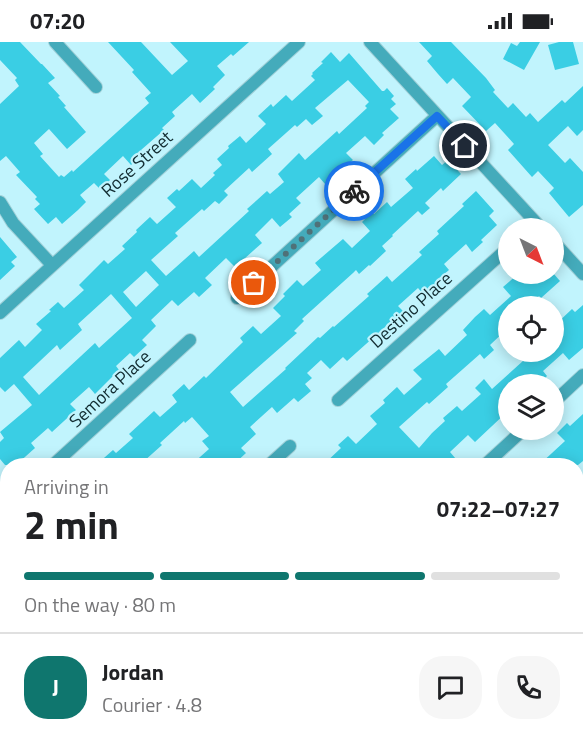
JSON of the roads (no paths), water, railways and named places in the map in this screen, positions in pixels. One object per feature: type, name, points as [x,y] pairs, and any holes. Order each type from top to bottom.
[{"type":"street","points":[[55,42],[96,87]]},
{"type":"street","name":"Rose Street","points":[[0,313],[299,42]]},
{"type":"street","points":[[369,42],[529,218]]},
{"type":"street","points":[[237,298],[437,116]]},
{"type":"street","points":[[0,202],[13,223],[52,265]]},
{"type":"street","points":[[564,253],[583,274]]},
{"type":"street","name":"Destino Place","points":[[338,400],[498,257]]},
{"type":"street","name":"Semora Place","points":[[61,458],[190,340]]},
{"type":"street","points":[[564,393],[583,375]]},
{"type":"street","points":[[493,458],[512,440]]},
{"type":"street","points":[[276,458],[290,446]]}]
